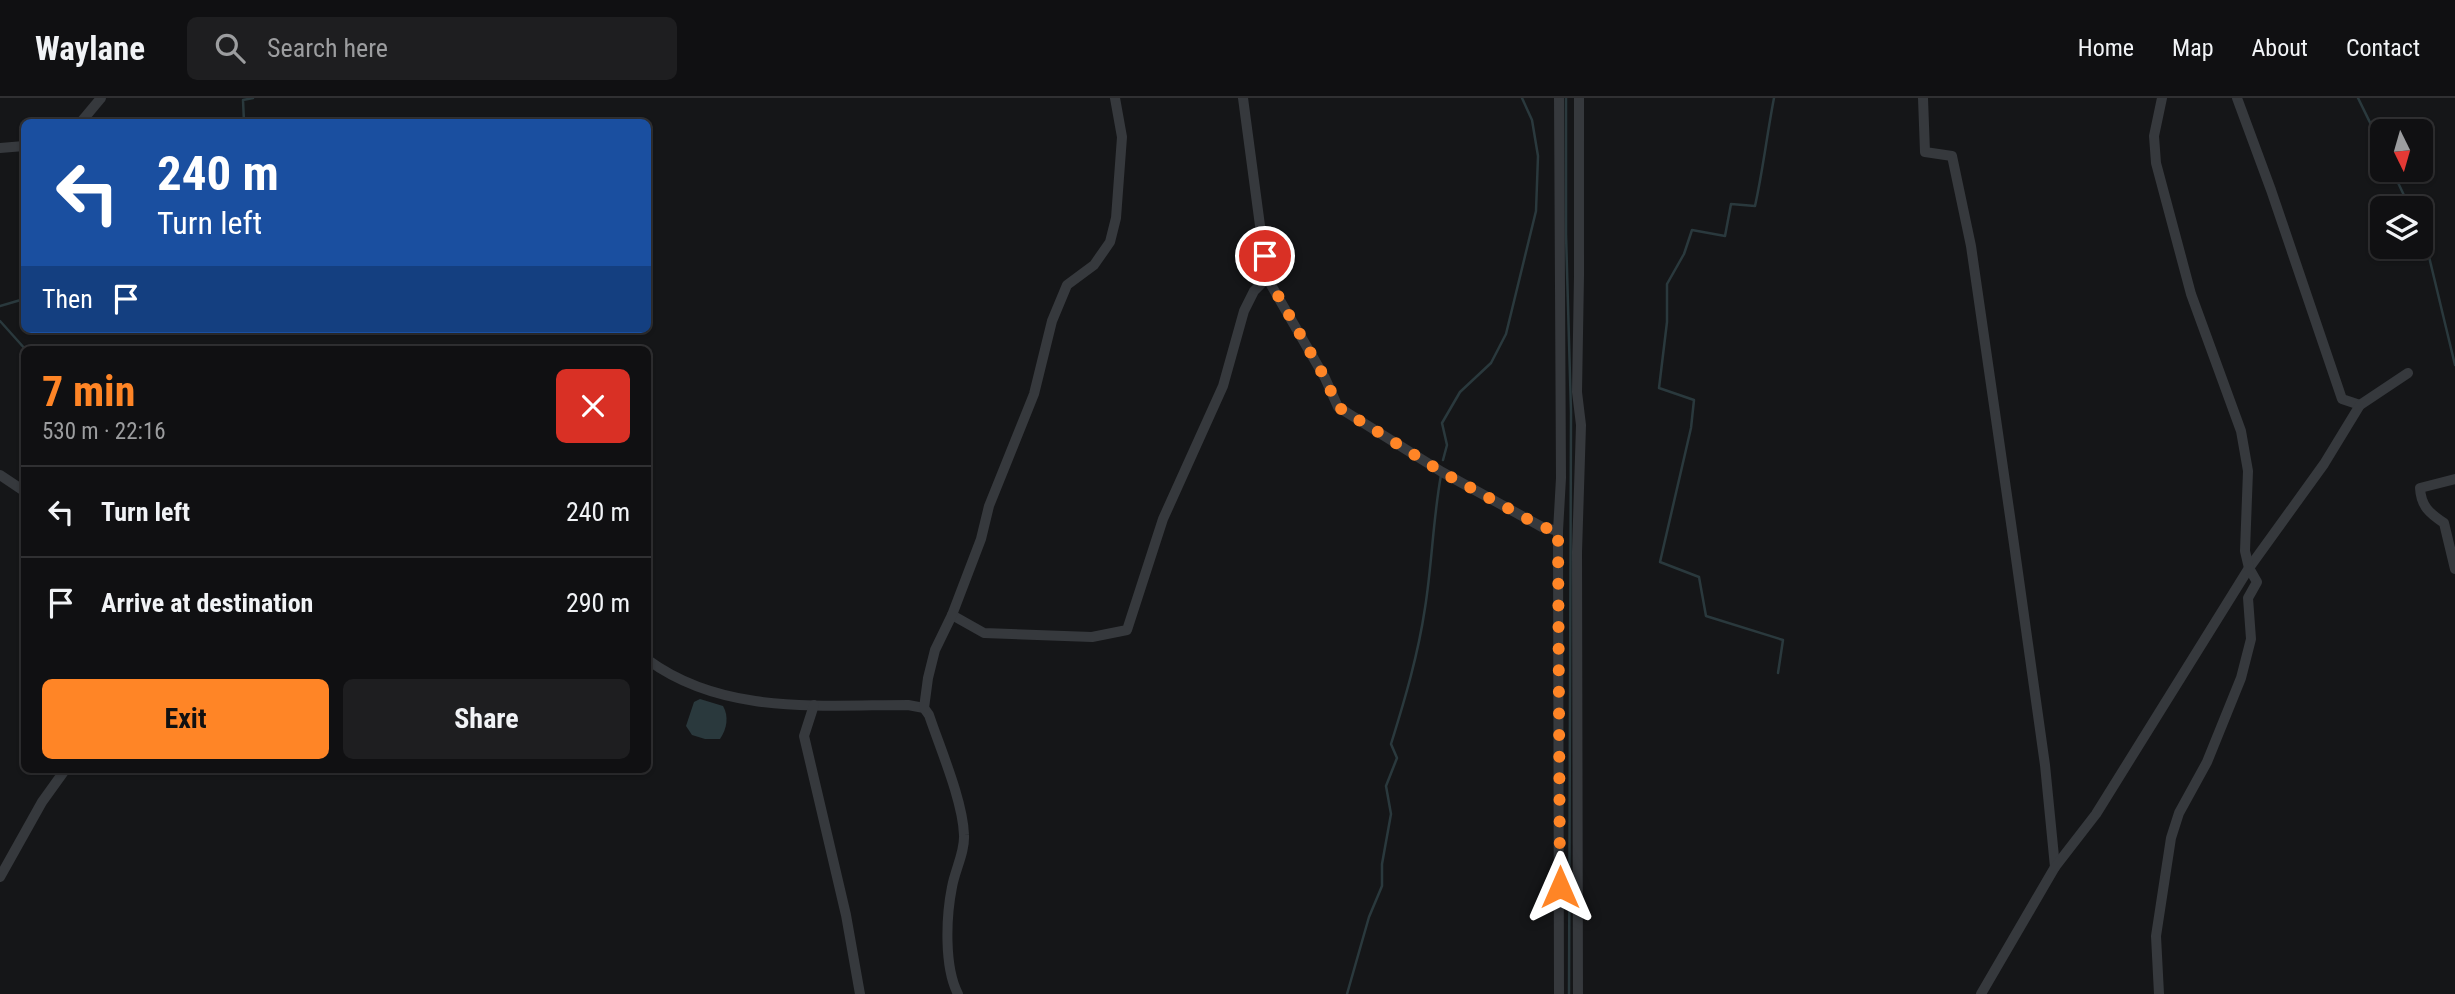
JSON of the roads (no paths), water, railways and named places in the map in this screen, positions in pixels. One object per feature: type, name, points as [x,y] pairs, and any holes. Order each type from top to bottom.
[{"type":"street","points":[[84,119],[101,98]]},
{"type":"street","points":[[958,994],[947,960],[952,888],[964,837],[957,801],[929,715],[924,708],[928,678],[935,650],[952,615],[981,539],[989,506],[1034,394],[1047,338],[1059,303],[1068,285],[1094,265],[1110,242],[1116,218],[1122,137],[1115,98]]},
{"type":"street","points":[[1243,98],[1268,278],[1325,378],[1338,407],[1442,472],[1542,527],[1558,531]]},
{"type":"street","points":[[1559,98],[1559,994]]},
{"type":"street","points":[[1578,994],[1577,552],[1581,425],[1577,392],[1579,98]]},
{"type":"street","points":[[1923,98],[1925,152],[1952,156],[1970,246],[2045,765],[2055,867]]},
{"type":"street","points":[[2159,994],[2156,936],[2171,838],[2179,813],[2207,762],[2241,678],[2251,639],[2248,598],[2257,582],[2249,568],[2245,551],[2248,471],[2241,431],[2191,294],[2157,163],[2154,136],[2162,98]]},
{"type":"street","points":[[2237,98],[2342,399],[2360,405]]},
{"type":"street","points":[[0,148],[21,146]]},
{"type":"street","points":[[952,615],[984,633],[1092,637],[1127,630],[1163,519],[1223,386],[1244,311],[1254,290],[1268,278]]},
{"type":"street","points":[[1981,994],[2055,867],[2096,814],[2249,568],[2324,464],[2360,405],[2409,373]]},
{"type":"street","points":[[0,475],[21,489]]},
{"type":"street","points":[[2455,479],[2420,488],[2426,511],[2444,523],[2455,569]]},
{"type":"street","points":[[651,662],[666,673],[737,699],[771,704],[908,705],[924,708]]},
{"type":"street","points":[[814,705],[804,736],[846,915],[860,994]]},
{"type":"street","points":[[0,877],[42,802],[63,773]]},
{"type":"waterway","points":[[244,119],[243,100],[253,98]]},
{"type":"waterway","points":[[1443,460],[1447,445],[1442,423],[1460,392],[1491,363],[1506,334],[1536,211],[1538,156],[1532,120],[1522,98]]},
{"type":"waterway","points":[[1566,98],[1566,234],[1571,412],[1569,994]]},
{"type":"waterway","points":[[1774,98],[1755,206],[1731,204],[1725,236],[1692,230],[1684,254],[1667,284],[1667,322],[1659,388],[1694,400],[1691,428],[1660,562],[1699,577],[1706,616],[1783,640],[1778,673]]},
{"type":"waterway","points":[[2358,98],[2370,122]]},
{"type":"waterway","points":[[2398,182],[2404,196]]},
{"type":"waterway","points":[[2430,259],[2455,365]]},
{"type":"waterway","points":[[0,306],[21,300]]},
{"type":"waterway","points":[[0,321],[22,346]]},
{"type":"waterway","points":[[1347,994],[1369,917],[1382,886],[1382,864],[1391,814],[1386,786],[1397,758],[1391,744],[1411,677],[1422,625],[1441,475]]}]
